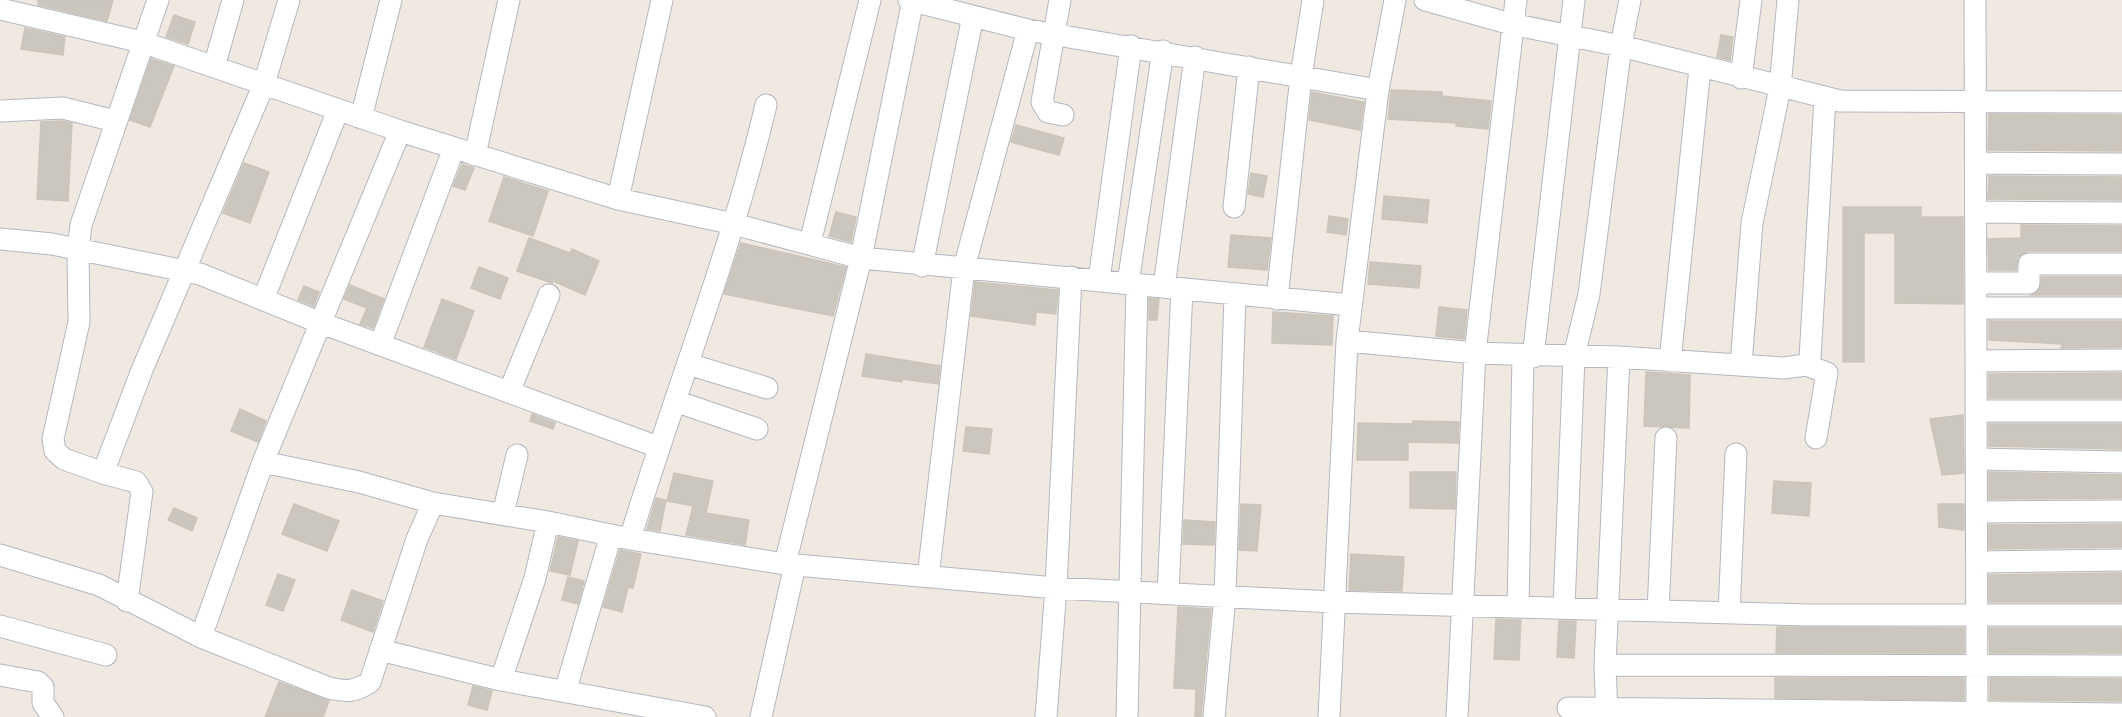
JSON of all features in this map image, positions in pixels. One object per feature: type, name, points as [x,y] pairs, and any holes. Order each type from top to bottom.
[{"type":"street","points":[[127,601],[142,492],[136,482],[64,459],[55,452],[53,439],[79,322],[78,249],[81,225],[158,0]]},
{"type":"street","points":[[214,67],[233,0]]},
{"type":"street","points":[[104,473],[142,370],[186,272],[264,84],[289,0]]},
{"type":"street","points":[[361,118],[391,0]]},
{"type":"street","points":[[475,155],[509,0]]},
{"type":"street","points":[[618,199],[662,0]]},
{"type":"street","points":[[810,243],[870,0]]},
{"type":"street","points":[[761,717],[790,565],[861,258],[911,0],[1028,30],[1162,51],[1378,90]]},
{"type":"street","points":[[1060,0],[1042,102],[1048,112],[1063,115]]},
{"type":"street","points":[[1277,299],[1301,76],[1313,0]]},
{"type":"street","points":[[1329,717],[1347,340],[1378,90],[1395,0]]},
{"type":"street","points":[[1425,0],[1457,4],[1511,24],[1621,46],[1700,68],[1840,101],[2122,102]]},
{"type":"street","points":[[1457,717],[1475,353],[1511,24],[1516,0]]},
{"type":"street","points":[[1518,607],[1528,356],[1574,0]]},
{"type":"street","points":[[1564,608],[1574,356],[1588,294],[1621,46],[1630,0]]},
{"type":"street","points":[[1741,78],[1751,0]]},
{"type":"street","points":[[1741,365],[1752,224],[1780,88],[1788,0]]},
{"type":"street","points":[[1976,0],[1977,716]]},
{"type":"street","points":[[0,9],[142,42],[400,131],[618,199],[734,224],[861,258],[922,266],[1071,277],[1351,305]]},
{"type":"street","points":[[922,266],[973,16]]},
{"type":"street","points":[[928,577],[964,268],[1028,30]]},
{"type":"street","points":[[1099,280],[1131,46]]},
{"type":"street","points":[[1127,717],[1132,591],[1132,283],[1162,51]]},
{"type":"street","points":[[1168,593],[1173,288],[1195,57]]},
{"type":"street","points":[[1233,207],[1249,67]]},
{"type":"street","points":[[1670,361],[1700,68]]},
{"type":"street","points":[[1806,365],[1810,358],[1825,98]]},
{"type":"street","points":[[565,692],[621,537],[658,447],[688,364],[734,224],[766,105]]},
{"type":"street","points":[[0,111],[63,108],[115,121]]},
{"type":"street","points":[[263,300],[338,110]]},
{"type":"street","points":[[201,637],[263,462],[400,131]]},
{"type":"street","points":[[380,345],[454,148]]},
{"type":"street","points":[[1976,163],[2122,164]]},
{"type":"street","points":[[1976,212],[2122,213]]},
{"type":"street","points":[[0,239],[78,249],[186,272],[658,447]]},
{"type":"street","points":[[1977,283],[2029,283],[2029,264],[2122,264]]},
{"type":"street","points":[[1046,717],[1056,588],[1071,277]]},
{"type":"street","points":[[509,392],[549,295]]},
{"type":"street","points":[[1214,717],[1225,596],[1235,295]]},
{"type":"street","points":[[1977,308],[2122,308]]},
{"type":"street","points":[[1347,340],[1528,356],[1619,357],[1783,368],[1806,365],[1827,373],[1816,438]]},
{"type":"street","points":[[1607,713],[1605,664],[1619,357]]},
{"type":"street","points":[[1977,361],[2122,360]]},
{"type":"street","points":[[688,364],[767,388]]},
{"type":"street","points":[[675,401],[757,429]]},
{"type":"street","points":[[1977,411],[2122,411]]},
{"type":"street","points":[[1658,611],[1666,438]]},
{"type":"street","points":[[1729,613],[1736,454]]},
{"type":"street","points":[[503,514],[517,455]]},
{"type":"street","points":[[1977,459],[2122,462]]},
{"type":"street","points":[[263,462],[359,482],[433,503],[790,565],[1056,588],[1333,602],[1729,613],[2122,615]]},
{"type":"street","points":[[0,555],[82,578],[201,637],[329,688],[348,692],[359,690],[370,682],[433,503]]},
{"type":"street","points":[[1977,512],[2122,511]]},
{"type":"street","points":[[501,680],[535,578],[548,522]]},
{"type":"street","points":[[1977,562],[2122,560]]},
{"type":"street","points":[[0,626],[106,655]]},
{"type":"street","points":[[380,650],[501,680],[705,717]]},
{"type":"street","points":[[1605,664],[2122,666]]},
{"type":"street","points":[[0,675],[38,682],[43,687],[43,703],[53,717]]},
{"type":"street","points":[[1568,708],[1607,713],[1977,716],[2122,714]]},
{"type":"building","points":[[38,0],[113,0],[107,21],[38,5]]},
{"type":"building","points":[[174,15],[195,22],[188,44],[166,37]]},
{"type":"building","points":[[25,28],[65,37],[63,55],[21,49]]},
{"type":"building","points":[[1721,35],[1733,37],[1730,60],[1717,57]]},
{"type":"building","points":[[151,59],[174,66],[150,127],[130,120]]},
{"type":"building","points":[[1391,90],[1442,92],[1442,96],[1491,101],[1488,129],[1456,126],[1456,123],[1388,119]]},
{"type":"building","points":[[1312,92],[1364,102],[1360,130],[1309,120]]},
{"type":"building","points":[[1989,114],[2122,115],[2122,151],[1988,150]]},
{"type":"building","points":[[41,122],[72,123],[68,201],[37,199]]},
{"type":"building","points":[[1016,125],[1064,138],[1059,155],[1011,142]]},
{"type":"building","points":[[244,163],[269,172],[250,223],[223,213]]},
{"type":"building","points":[[462,164],[474,168],[465,190],[453,186]]},
{"type":"building","points":[[1251,173],[1267,176],[1263,197],[1248,194]]},
{"type":"building","points":[[1989,176],[2122,177],[2122,200],[1988,199]]},
{"type":"building","points":[[504,177],[548,191],[533,236],[489,221]]},
{"type":"building","points":[[1384,196],[1429,200],[1427,223],[1382,219]]},
{"type":"building","points":[[1843,207],[1921,207],[1921,217],[1963,217],[1963,304],[1895,303],[1895,233],[1864,233],[1864,362],[1843,362]]},
{"type":"building","points":[[836,212],[856,217],[851,242],[829,236]]},
{"type":"building","points":[[1329,216],[1348,219],[1346,235],[1327,232]]},
{"type":"building","points":[[2021,225],[2122,226],[2122,251],[2028,251],[2018,257],[2016,270],[1989,270],[1988,239],[2021,238]]},
{"type":"building","points":[[1231,235],[1271,238],[1267,270],[1228,267]]},
{"type":"building","points":[[529,238],[570,253],[572,249],[599,261],[585,295],[553,281],[552,283],[517,271]]},
{"type":"building","points":[[741,243],[846,267],[833,316],[724,294]]},
{"type":"building","points":[[1370,262],[1421,266],[1419,288],[1368,284]]},
{"type":"building","points":[[479,267],[508,278],[500,299],[471,288]]},
{"type":"building","points":[[2042,277],[2122,277],[2122,295],[2031,295],[2040,289]]},
{"type":"building","points":[[975,282],[1058,290],[1056,314],[1036,312],[1035,325],[971,316]]},
{"type":"building","points":[[350,285],[384,299],[373,328],[360,324],[367,308],[344,299]]},
{"type":"building","points":[[304,286],[319,292],[314,306],[298,300]]},
{"type":"building","points":[[1149,298],[1159,299],[1157,320],[1149,320]]},
{"type":"building","points":[[442,299],[474,311],[456,359],[424,347]]},
{"type":"building","points":[[1439,307],[1467,310],[1464,339],[1436,336]]},
{"type":"building","points":[[1273,312],[1333,316],[1332,345],[1272,343]]},
{"type":"building","points":[[1989,321],[2122,321],[2122,347],[2061,348],[2062,344],[1989,340]]},
{"type":"building","points":[[866,354],[940,366],[938,384],[862,376]]},
{"type":"building","points":[[1646,372],[1690,375],[1689,428],[1644,426]]},
{"type":"building","points":[[2122,373],[2122,398],[1989,398],[1989,374]]},
{"type":"building","points":[[240,409],[266,421],[258,442],[231,431]]},
{"type":"building","points":[[532,414],[555,423],[553,429],[530,421]]},
{"type":"building","points":[[1963,415],[1964,473],[1942,475],[1930,419]]},
{"type":"building","points":[[1413,421],[1459,422],[1458,443],[1408,442],[1408,460],[1357,460],[1358,423],[1413,424]]},
{"type":"building","points":[[1989,424],[2122,424],[2122,449],[1989,446]]},
{"type":"building","points":[[966,427],[992,429],[989,454],[963,451]]},
{"type":"building","points":[[1410,472],[1456,472],[1455,509],[1410,508]]},
{"type":"building","points":[[1989,472],[2122,475],[2122,498],[1989,499]]},
{"type":"building","points":[[674,473],[713,481],[706,513],[749,520],[745,545],[686,535],[693,506],[667,501]]},
{"type":"building","points":[[1774,481],[1811,483],[1809,516],[1772,513]]},
{"type":"building","points":[[656,498],[666,500],[660,531],[647,529]]},
{"type":"building","points":[[294,504],[339,521],[327,551],[282,534]]},
{"type":"building","points":[[1241,504],[1261,505],[1257,551],[1239,550]]},
{"type":"building","points":[[1938,504],[1964,504],[1964,530],[1939,527]]},
{"type":"building","points":[[174,508],[197,518],[192,531],[168,520]]},
{"type":"building","points":[[1184,520],[1215,522],[1214,545],[1183,544]]},
{"type":"building","points":[[2122,524],[2122,547],[1989,549],[1989,525]]},
{"type":"building","points":[[558,537],[578,541],[570,575],[550,571]]},
{"type":"building","points":[[620,550],[641,554],[633,588],[628,587],[622,612],[603,607]]},
{"type":"building","points":[[1351,554],[1404,557],[1402,591],[1349,590]]},
{"type":"building","points":[[2122,573],[2122,602],[1989,602],[1989,575]]},
{"type":"building","points":[[278,574],[295,580],[283,611],[266,605]]},
{"type":"building","points":[[568,577],[584,581],[578,604],[562,600]]},
{"type":"building","points":[[352,590],[383,601],[373,632],[341,620]]},
{"type":"building","points":[[1178,607],[1211,609],[1201,717],[1195,717],[1196,689],[1174,688]]},
{"type":"building","points":[[1496,619],[1521,620],[1519,660],[1494,659]]},
{"type":"building","points":[[1559,621],[1576,621],[1574,658],[1557,657]]},
{"type":"building","points":[[1777,627],[1964,628],[1964,653],[1776,653]]},
{"type":"building","points":[[1989,628],[2122,628],[2122,653],[1990,653]]},
{"type":"building","points":[[1775,678],[1964,678],[1964,700],[1775,698]]},
{"type":"building","points":[[1990,678],[2122,679],[2122,701],[1990,700]]},
{"type":"building","points":[[279,682],[329,701],[323,717],[265,717]]},
{"type":"building","points":[[473,686],[492,691],[487,710],[468,705]]}]
